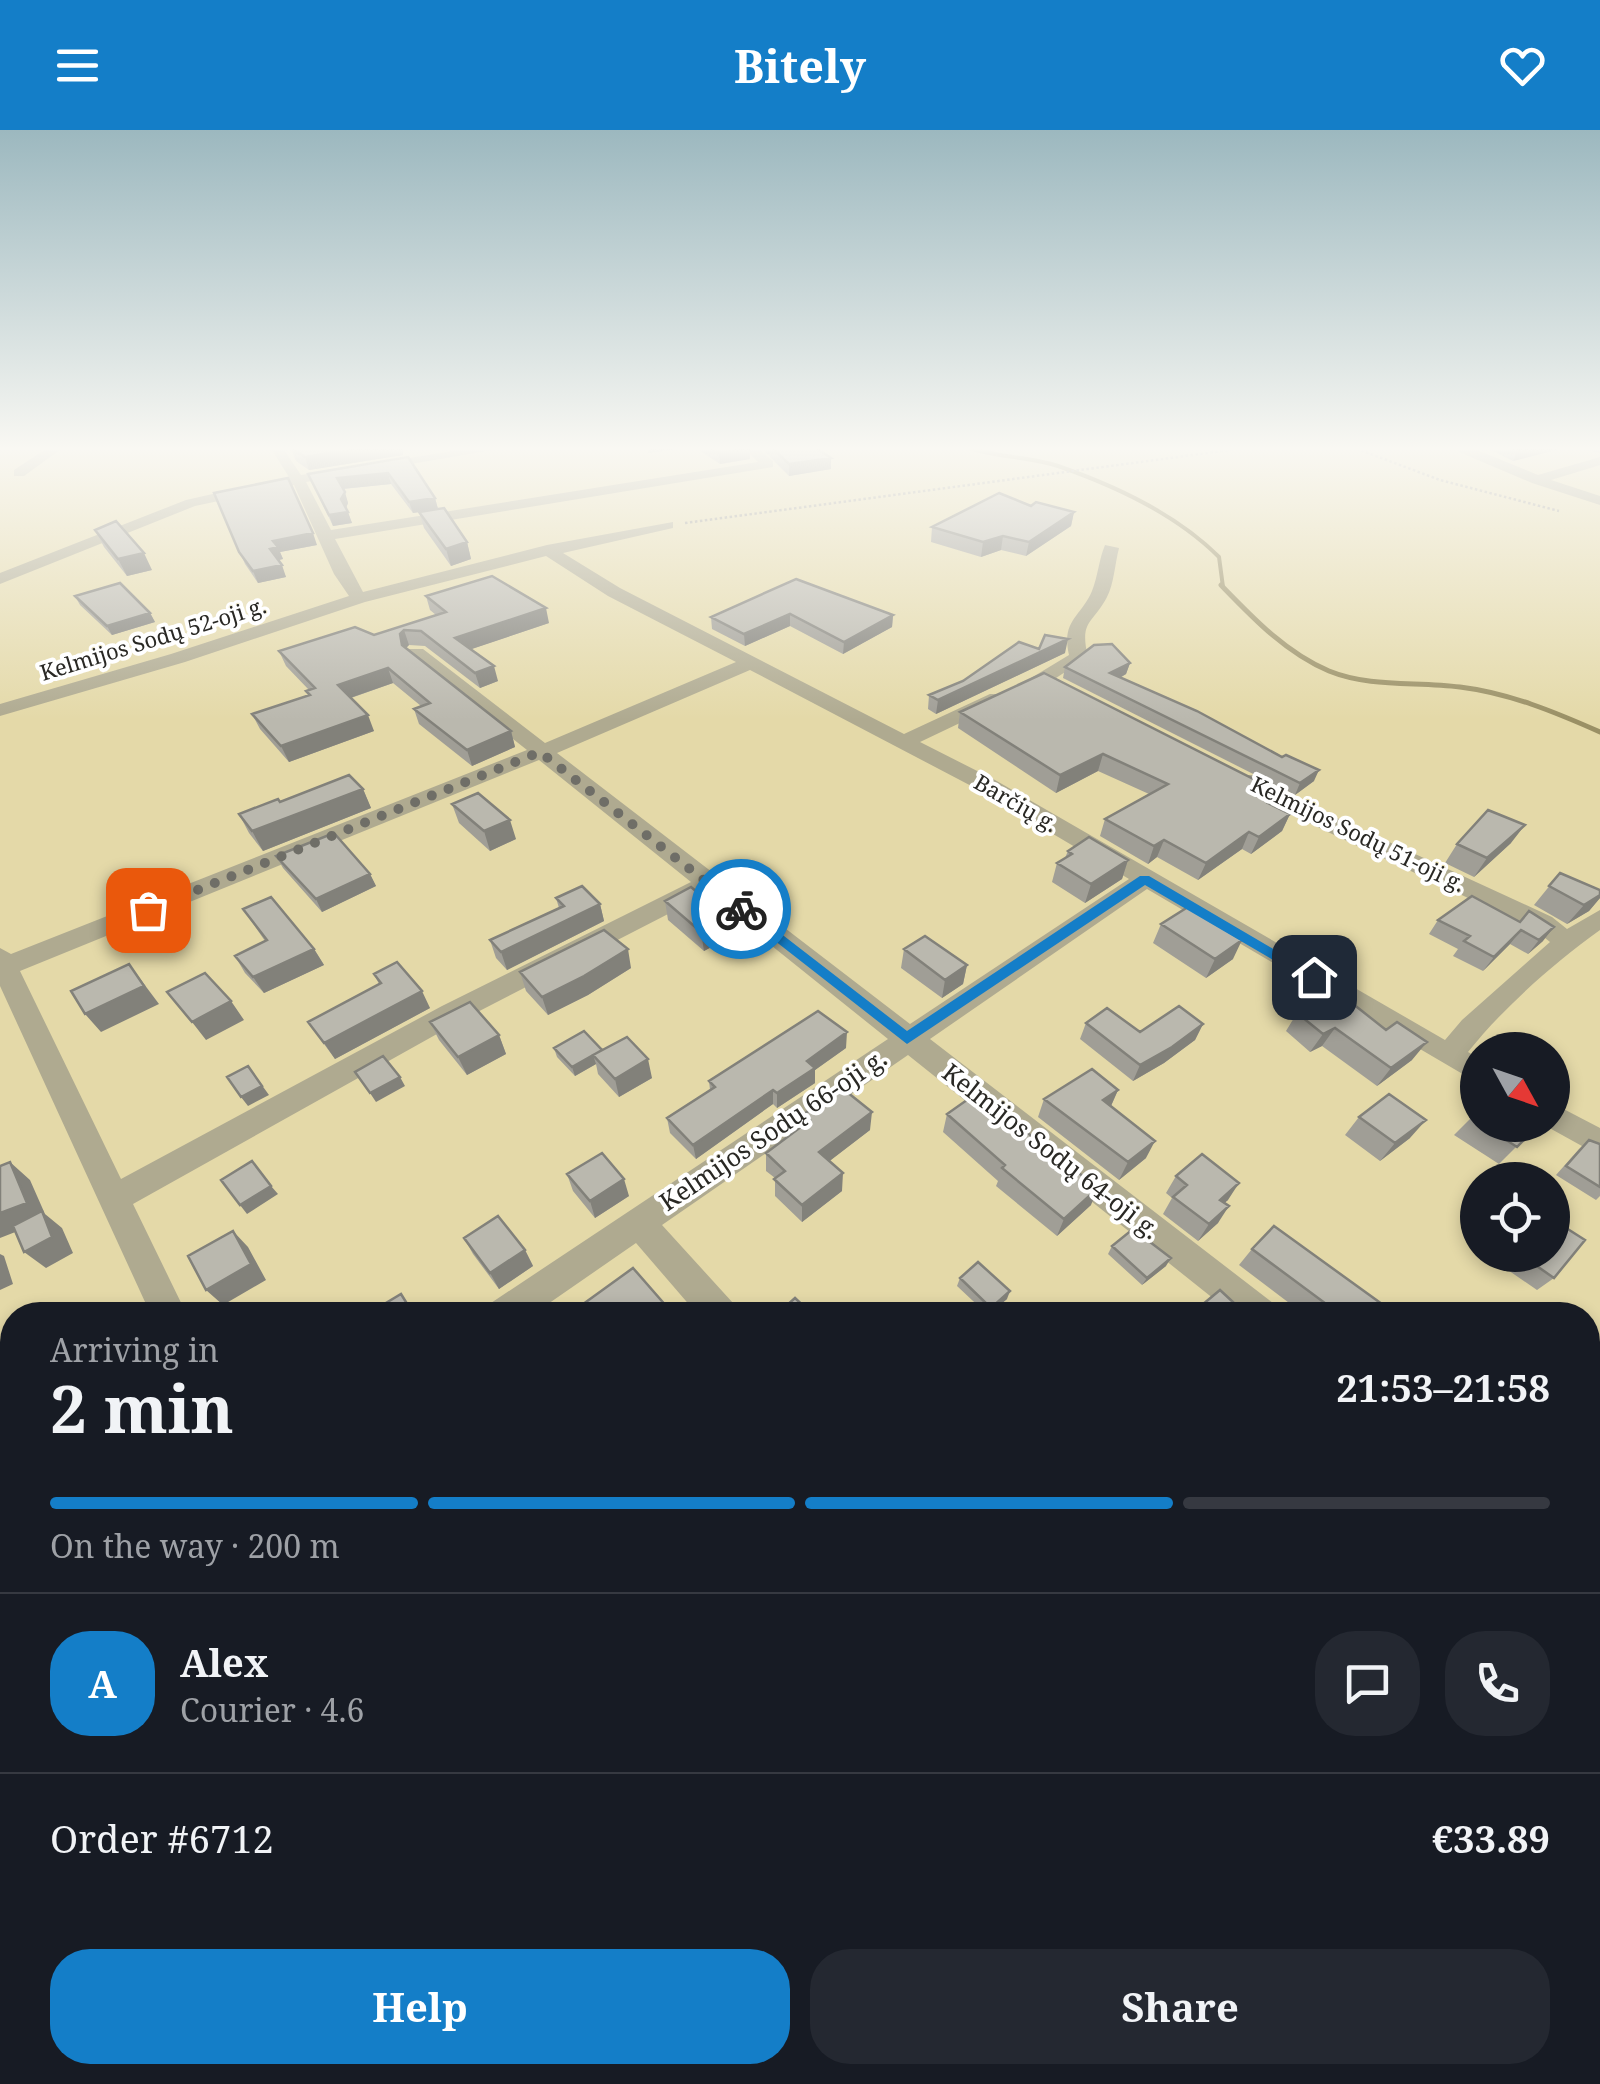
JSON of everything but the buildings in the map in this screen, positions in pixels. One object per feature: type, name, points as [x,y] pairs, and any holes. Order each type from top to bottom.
[{"type":"street","points":[[0,578],[99,538]]},
{"type":"street","points":[[325,538],[359,598]]},
{"type":"street","name":"Kelmijos Sodų 52-oji g.","points":[[0,710],[178,658],[359,598],[604,538]]},
{"type":"street","points":[[904,742],[1078,657],[1074,637],[1089,605],[1099,596],[1110,548]]},
{"type":"street","name":"Barčių g.","points":[[547,550],[614,592],[748,664],[988,785],[1460,1061]]},
{"type":"street","name":"Kelmijos Sodų 64-oji g.","points":[[416,653],[1243,1302]]},
{"type":"street","points":[[163,1302],[2,962],[540,752],[748,664]]},
{"type":"street","points":[[1041,678],[1091,702]]},
{"type":"street","name":"Kelmijos Sodų 51-oji g.","points":[[1226,770],[1268,795],[1542,923],[1566,942]]},
{"type":"street","name":"Kelmijos Sodų 66-oji g.","points":[[522,1302],[1145,879]]},
{"type":"street","points":[[116,1198],[452,1013],[708,884]]},
{"type":"street","points":[[1449,1055],[1472,1028],[1566,942],[1600,918]]},
{"type":"street","points":[[1570,1126],[1600,1143]]},
{"type":"street","points":[[638,1222],[709,1302]]},
{"type":"shaded area","points":[[0,538],[1600,538],[1600,1302],[0,1302]]},
{"type":"waterway","points":[[1197,538],[1219,557],[1223,587]]},
{"type":"waterway","points":[[1223,587],[1284,645],[1329,671],[1361,680],[1444,685],[1496,694],[1600,732]]},
{"type":"way so far","points":[[148,910],[540,752],[741,909]]},
{"type":"route","points":[[741,909],[907,1039],[1145,879],[1314,977]]}]
